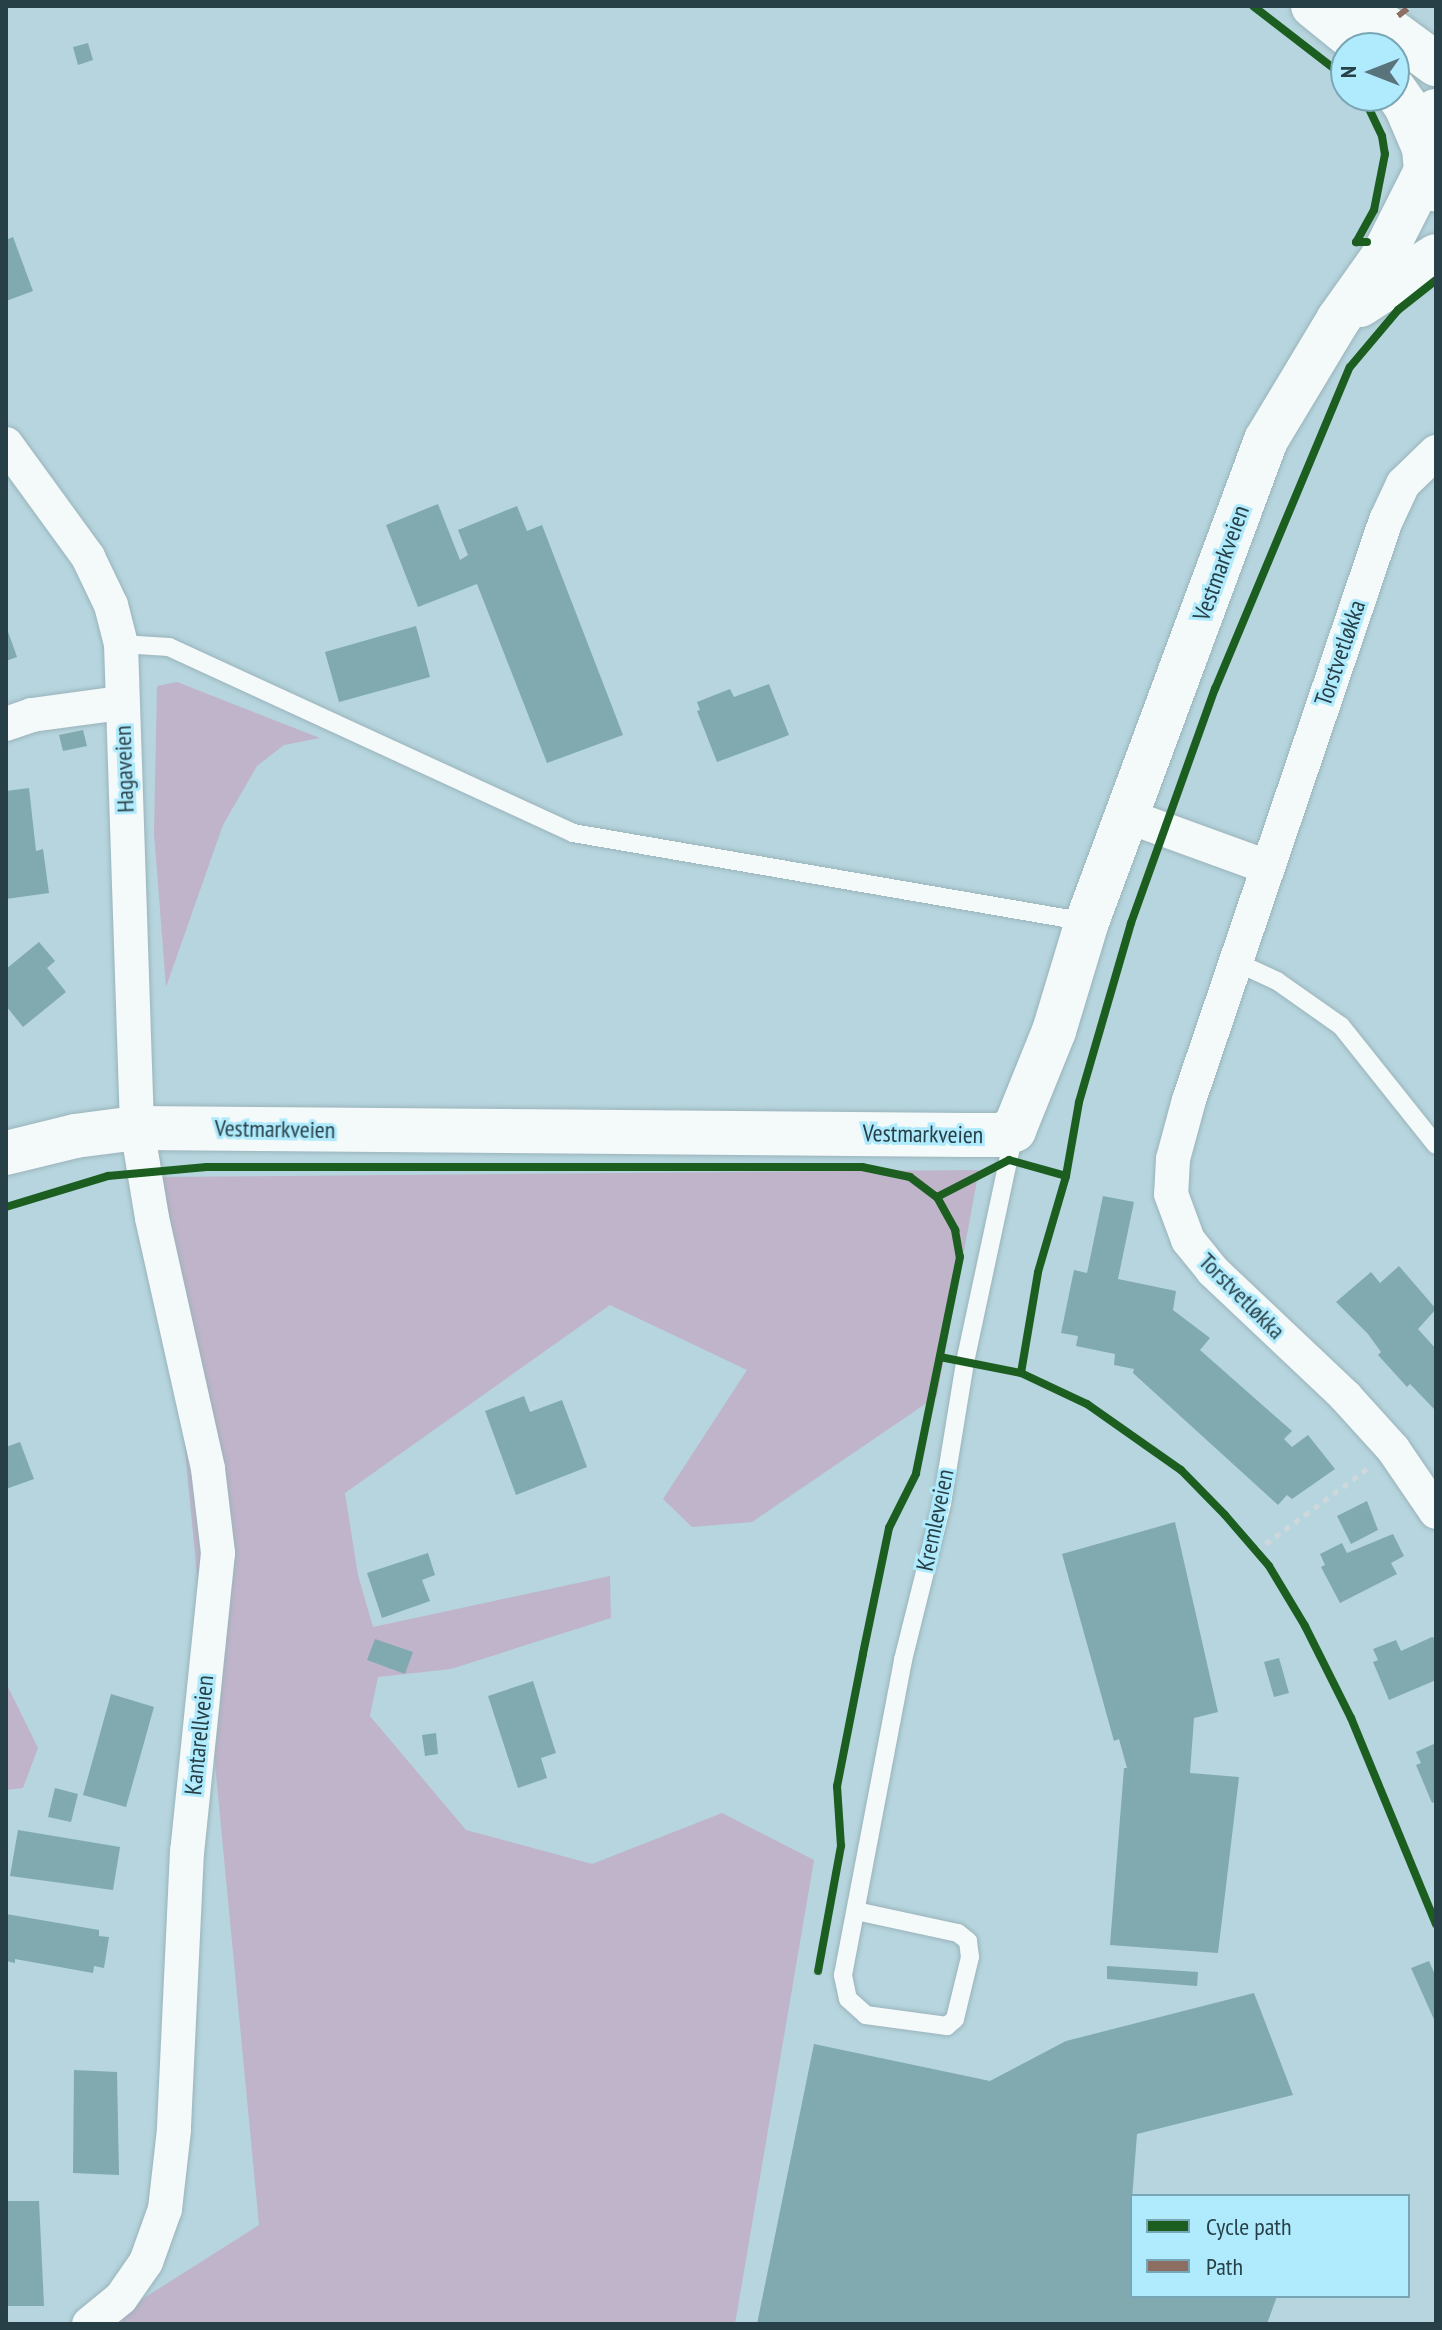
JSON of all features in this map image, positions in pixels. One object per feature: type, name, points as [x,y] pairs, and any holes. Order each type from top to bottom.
[{"type":"street","points":[[1313,6],[1345,32]]},
{"type":"street","points":[[1357,6],[1436,64]]},
{"type":"street","points":[[1409,112],[1430,155]]},
{"type":"street","name":"Vestmarkveien","points":[[6,1153],[75,1136],[137,1128],[968,1135],[1014,1130],[1054,1031],[1087,922],[1266,440],[1338,320],[1382,258],[1430,155]]},
{"type":"street","name":"Vestmarkveien","points":[[1338,320],[1436,256]]},
{"type":"street","name":"Hagaveien","points":[[6,444],[88,557],[111,605],[121,644],[137,1128]]},
{"type":"street","name":"Torstvetløkka","points":[[1433,1502],[1393,1449],[1345,1396],[1213,1271],[1188,1240],[1171,1194],[1173,1159],[1189,1100],[1386,520],[1403,484],[1436,452]]},
{"type":"street","points":[[6,724],[32,715],[121,703]]},
{"type":"street","points":[[1127,816],[1267,867]]},
{"type":"street","name":"Kantarellveien","points":[[89,2324],[121,2298],[146,2262],[165,2209],[174,2130],[187,1851],[218,1553],[208,1469],[152,1218],[137,1128]]},
{"type":"lane","points":[[121,644],[169,647],[573,833],[1087,922]]},
{"type":"lane","points":[[1238,963],[1277,981],[1341,1026],[1436,1145]]},
{"type":"lane","name":"Kremleveien","points":[[856,1911],[958,1933],[968,1941],[970,1957],[955,2019],[947,2026],[922,2026],[866,2015],[848,1999],[843,1975],[903,1660],[942,1503],[965,1362],[1014,1130]]},
{"type":"path","points":[[1248,1542],[1259,1555],[1393,1449]]},
{"type":"shaded area","points":[[177,682],[320,738],[284,745],[257,766],[223,825],[166,987],[154,833],[157,686]]},
{"type":"shaded area","points":[[979,1170],[937,1396],[752,1522],[692,1527],[663,1499],[747,1370],[610,1305],[345,1493],[358,1575],[373,1627],[610,1576],[611,1618],[451,1669],[378,1677],[370,1716],[466,1830],[592,1864],[722,1813],[814,1860],[735,2324],[103,2324],[259,2225],[159,1177]]},
{"type":"shaded area","points":[[6,1683],[38,1748],[23,1788],[6,1790]]},
{"type":"building","points":[[88,43],[93,60],[78,65],[73,47]]},
{"type":"building","points":[[13,237],[33,291],[6,301],[6,240]]},
{"type":"building","points":[[438,504],[460,560],[468,555],[458,530],[517,506],[527,531],[542,525],[623,735],[547,763],[477,584],[418,607],[386,525]]},
{"type":"building","points":[[6,626],[17,657],[6,661]]},
{"type":"building","points":[[416,626],[430,677],[339,702],[325,652]]},
{"type":"building","points":[[769,684],[789,735],[717,762],[697,711],[700,710],[697,702],[730,689],[734,697]]},
{"type":"building","points":[[83,730],[87,746],[63,751],[59,735]]},
{"type":"building","points":[[29,788],[36,851],[43,849],[49,893],[6,899],[6,791]]},
{"type":"building","points":[[39,942],[55,961],[47,968],[66,992],[23,1027],[6,1006],[6,969]]},
{"type":"building","points":[[1103,1196],[1134,1202],[1118,1279],[1176,1291],[1173,1310],[1210,1338],[1200,1350],[1292,1431],[1284,1439],[1292,1447],[1308,1435],[1335,1469],[1292,1499],[1287,1495],[1278,1505],[1133,1373],[1134,1369],[1114,1365],[1115,1354],[1076,1346],[1078,1336],[1061,1333],[1074,1270],[1087,1273]]},
{"type":"building","points":[[1399,1266],[1436,1309],[1418,1329],[1436,1349],[1436,1411],[1410,1384],[1407,1387],[1378,1355],[1381,1352],[1368,1334],[1336,1302],[1371,1272],[1380,1283]]},
{"type":"building","points":[[524,1396],[530,1412],[562,1400],[587,1467],[516,1495],[485,1411]]},
{"type":"building","points":[[20,1442],[34,1479],[6,1489],[6,1447]]},
{"type":"building","points":[[1367,1501],[1378,1530],[1351,1544],[1337,1516]]},
{"type":"building","points":[[1175,1522],[1218,1712],[1194,1718],[1190,1773],[1239,1777],[1218,1953],[1110,1945],[1124,1768],[1127,1768],[1119,1739],[1114,1741],[1062,1554]]},
{"type":"building","points":[[1393,1534],[1404,1556],[1391,1563],[1397,1574],[1340,1603],[1321,1567],[1325,1565],[1320,1554],[1342,1543],[1347,1553]]},
{"type":"building","points":[[428,1553],[435,1575],[422,1580],[430,1601],[382,1618],[367,1573]]},
{"type":"building","points":[[1432,1637],[1436,1639],[1436,1680],[1389,1700],[1373,1662],[1378,1660],[1373,1649],[1396,1640],[1401,1651]]},
{"type":"building","points":[[375,1639],[413,1652],[405,1674],[367,1660]]},
{"type":"building","points":[[1279,1658],[1289,1693],[1274,1697],[1264,1662]]},
{"type":"building","points":[[533,1681],[556,1753],[541,1758],[547,1778],[518,1788],[488,1696]]},
{"type":"building","points":[[111,1694],[154,1707],[126,1807],[83,1795]]},
{"type":"building","points":[[436,1733],[438,1754],[425,1756],[422,1735]]},
{"type":"building","points":[[1436,1743],[1436,1801],[1432,1803],[1416,1765],[1421,1763],[1416,1752]]},
{"type":"building","points":[[55,1788],[78,1794],[71,1822],[48,1817]]},
{"type":"building","points":[[18,1830],[120,1847],[113,1890],[10,1876]]},
{"type":"building","points":[[6,1914],[99,1930],[99,1936],[109,1937],[104,1968],[94,1966],[93,1973],[15,1959],[15,1963],[6,1961]]},
{"type":"building","points":[[1429,1961],[1436,1977],[1436,2024],[1411,1968]]},
{"type":"building","points":[[1107,1966],[1198,1972],[1197,1986],[1107,1979]]},
{"type":"building","points":[[1254,1993],[1293,2095],[1137,2134],[1130,2194],[1130,2298],[1276,2298],[1267,2324],[757,2324],[814,2044],[990,2081],[1066,2041]]},
{"type":"building","points":[[74,2070],[117,2072],[119,2175],[73,2173]]},
{"type":"building","points":[[6,2201],[39,2201],[44,2306],[6,2306]]},
{"type":"marked path","points":[[1398,16],[1411,6]]},
{"type":"cycle path","points":[[1253,6],[1330,66]]},
{"type":"cycle path","points":[[1367,242],[1356,242],[1374,210],[1385,154],[1382,136],[1371,112]]},
{"type":"cycle path","points":[[1021,1373],[1038,1272],[1066,1176],[1079,1102],[1131,923],[1215,689],[1350,367],[1398,310],[1436,280]]},
{"type":"cycle path","points":[[937,1197],[1009,1160],[1066,1176]]},
{"type":"cycle path","points":[[6,1207],[108,1176],[207,1167],[862,1167],[910,1177],[937,1197],[955,1230],[960,1257],[916,1474],[889,1528],[863,1654],[837,1786],[841,1846],[818,1971]]},
{"type":"cycle path","points":[[940,1357],[1021,1373],[1087,1404],[1181,1470],[1225,1515],[1269,1566],[1305,1626],[1351,1718],[1436,1924]]}]
